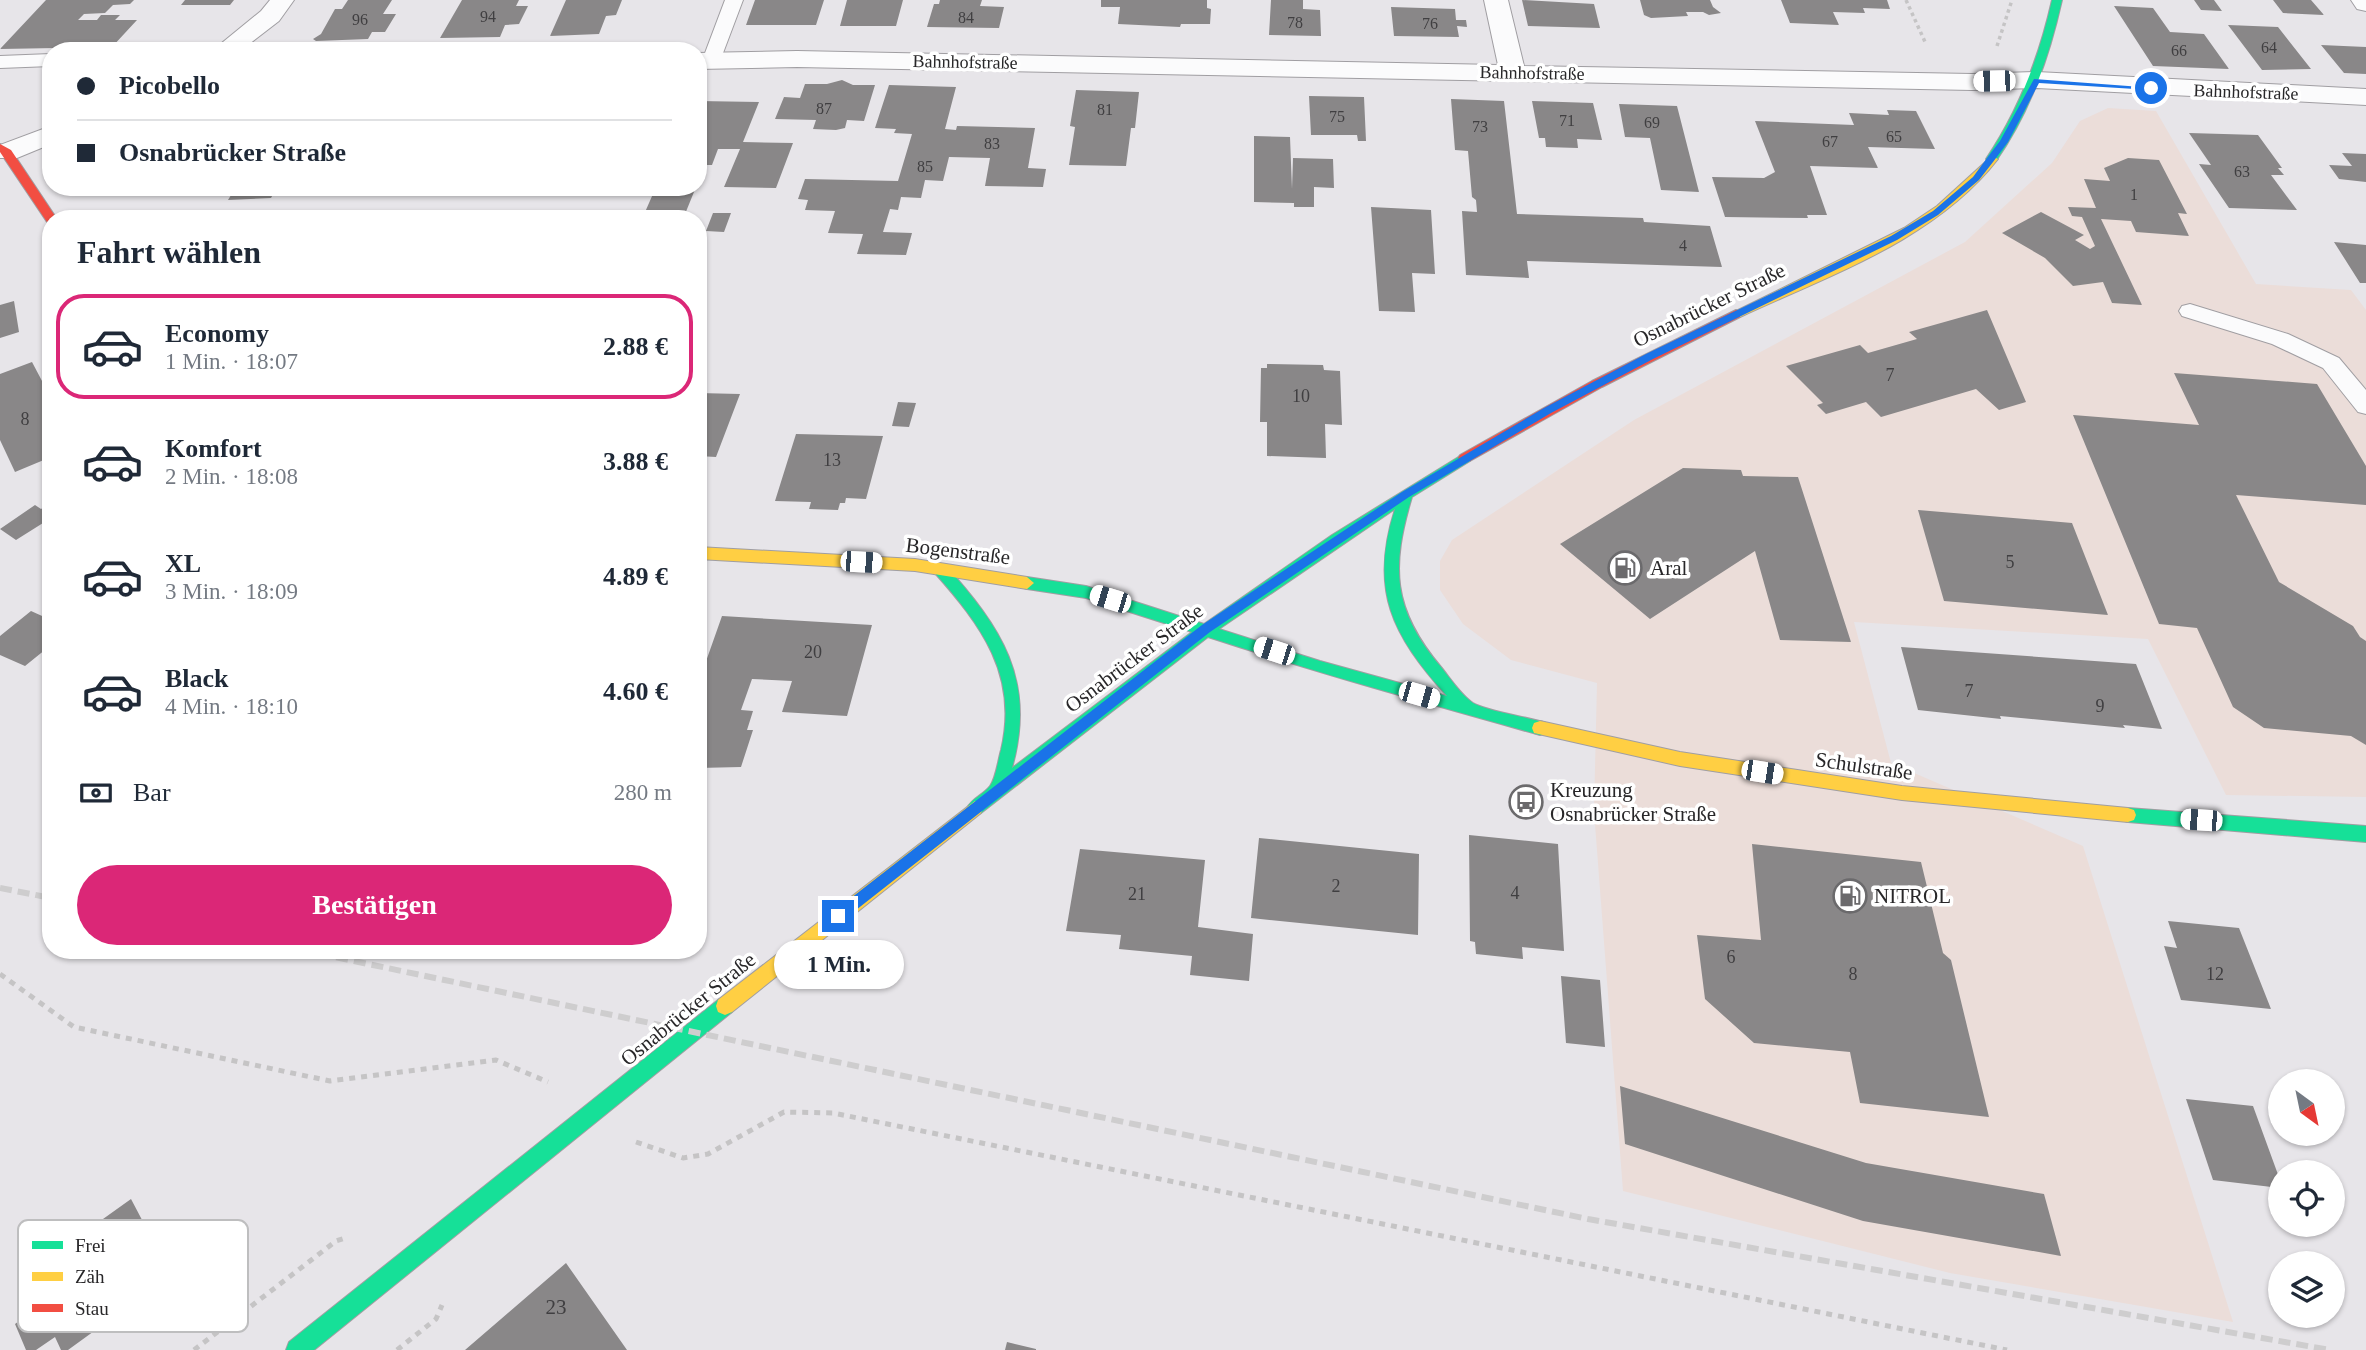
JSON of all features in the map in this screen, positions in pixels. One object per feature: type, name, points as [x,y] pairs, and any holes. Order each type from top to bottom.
[{"type":"main road","name":"Osnabrücker Straße","points":[[297,1350],[998,789],[1206,628],[1406,495],[1548,410],[1661,351],[1894,238],[1936,213],[1976,178],[2004,142],[2037,80],[2057,0]]},
{"type":"main road","points":[[4,150],[45,210]]},
{"type":"main road","points":[[1406,495],[1390,547],[1390,580],[1399,621],[1424,660],[1469,709]]},
{"type":"main road","name":"Bogenstraße","points":[[707,554],[939,568],[1086,592],[1206,628]]},
{"type":"main road","points":[[939,568],[974,607],[1006,658],[1014,716],[1012,738],[998,789]]},
{"type":"main road","name":"Schulstraße","points":[[1206,628],[1320,667],[1469,709],[1556,732],[1681,759],[1902,793],[2009,805],[2366,834]]},
{"type":"street","points":[[236,42],[270,16],[282,0]]},
{"type":"street","points":[[1496,0],[1513,73]]},
{"type":"street","name":"Bahnhofstraße","points":[[707,61],[811,59],[1958,82],[2037,80],[2366,97]]},
{"type":"street","points":[[4,150],[42,137]]},
{"type":"lane","points":[[707,57],[734,0]]},
{"type":"lane","points":[[0,62],[42,60]]},
{"type":"lane","points":[[2190,311],[2280,339],[2332,363],[2366,406]]},
{"type":"path","points":[[0,974],[74,1027],[330,1081],[496,1060],[544,1079],[643,1146],[683,1158],[708,1154],[784,1112],[833,1113],[2007,1350]]},
{"type":"path","points":[[248,1309],[336,1241]]},
{"type":"path","points":[[397,1350],[436,1320]]},
{"type":"path","points":[[194,1350],[217,1332]]},
{"type":"shaded area","points":[[2108,108],[2156,111],[2256,284],[2351,290],[2366,310],[2366,797],[2226,795],[2148,639],[1854,622],[1891,763],[2083,846],[2233,1322],[1950,1273],[1623,1191],[1594,811],[1597,683],[1511,660],[1463,624],[1440,590],[1440,561],[1452,540],[1634,420],[1965,242],[2052,163],[2080,121]]},
{"type":"building","points":[[46,0],[134,0],[130,4],[113,5],[105,13],[84,14],[78,20],[97,20],[101,15],[120,15],[115,20],[137,20],[117,42],[42,42],[42,48],[0,49]]},
{"type":"building","points":[[185,0],[234,0],[230,5],[181,5]]},
{"type":"building","points":[[348,0],[392,0],[383,14],[396,14],[385,32],[372,32],[368,39],[313,39],[321,34],[335,9],[342,9]]},
{"type":"building","points":[[462,0],[519,0],[516,6],[528,6],[519,24],[505,25],[500,37],[440,38]]},
{"type":"building","points":[[566,0],[622,0],[616,15],[606,16],[599,34],[550,36]]},
{"type":"building","points":[[755,0],[824,0],[816,25],[746,25]]},
{"type":"building","points":[[847,0],[903,0],[896,26],[840,26]]},
{"type":"building","points":[[940,0],[982,0],[980,6],[1004,7],[999,28],[927,27],[934,4],[939,4]]},
{"type":"building","points":[[1101,0],[1207,0],[1207,8],[1211,9],[1210,24],[1181,24],[1180,27],[1118,24],[1120,7],[1101,7]]},
{"type":"building","points":[[1271,0],[1303,0],[1303,9],[1320,10],[1321,36],[1269,35]]},
{"type":"building","points":[[1522,0],[1594,4],[1600,28],[1528,26]]},
{"type":"building","points":[[1640,0],[1710,0],[1713,7],[1721,13],[1709,15],[1703,12],[1686,12],[1688,16],[1651,18],[1644,15]]},
{"type":"building","points":[[1781,0],[1887,0],[1890,9],[1863,8],[1865,13],[1833,12],[1839,25],[1790,23]]},
{"type":"building","points":[[2194,0],[2214,0],[2222,11],[2201,10]]},
{"type":"building","points":[[2273,0],[2311,0],[2324,15],[2283,13]]},
{"type":"building","points":[[2114,6],[2153,8],[2170,32],[2204,34],[2229,69],[2153,66]]},
{"type":"building","points":[[1391,7],[1455,9],[1456,20],[1466,20],[1467,27],[1457,26],[1459,37],[1394,36]]},
{"type":"building","points":[[2228,25],[2278,27],[2311,69],[2262,70]]},
{"type":"building","points":[[2321,45],[2366,47],[2366,74],[2344,73]]},
{"type":"building","points":[[842,80],[853,85],[875,85],[864,121],[847,120],[845,128],[836,130],[813,129],[816,120],[775,119],[784,97],[800,98],[805,84],[827,84]]},
{"type":"building","points":[[889,85],[956,87],[945,129],[956,130],[957,126],[1035,128],[1028,168],[1046,169],[1043,187],[985,186],[990,158],[949,157],[943,181],[925,180],[921,198],[901,197],[898,210],[890,209],[883,232],[912,233],[906,255],[857,254],[863,234],[828,233],[835,211],[805,210],[808,200],[798,199],[805,179],[898,181],[912,134],[894,133],[896,129],[875,128]]},
{"type":"building","points":[[1076,90],[1139,92],[1135,128],[1131,128],[1126,166],[1069,165],[1075,127],[1070,126]]},
{"type":"building","points":[[1309,96],[1364,97],[1366,141],[1358,141],[1357,135],[1311,135]]},
{"type":"building","points":[[1451,99],[1504,101],[1517,214],[1643,218],[1644,222],[1710,226],[1722,267],[1527,261],[1529,278],[1466,275],[1462,211],[1477,212],[1476,200],[1472,197],[1468,151],[1455,150]]},
{"type":"building","points":[[707,101],[759,102],[743,142],[793,143],[776,188],[724,187],[740,149],[718,149],[712,165],[707,165]]},
{"type":"building","points":[[1532,101],[1593,103],[1602,140],[1577,139],[1578,148],[1546,147],[1545,138],[1539,138]]},
{"type":"building","points":[[1619,104],[1677,106],[1699,192],[1661,190],[1650,138],[1625,137]]},
{"type":"building","points":[[1887,110],[1916,111],[1935,149],[1868,147],[1878,168],[1810,166],[1827,215],[1807,215],[1808,218],[1725,217],[1712,177],[1764,178],[1775,172],[1755,121],[1854,125],[1849,113],[1889,115]]},
{"type":"building","points":[[2189,133],[2258,135],[2282,168],[2278,168],[2284,175],[2271,175],[2297,210],[2229,208],[2199,164],[2211,165]]},
{"type":"building","points":[[1254,136],[1290,137],[1292,189],[1293,158],[1333,159],[1334,188],[1314,187],[1314,207],[1294,207],[1294,203],[1254,202]]},
{"type":"building","points":[[2342,153],[2366,154],[2366,182],[2339,179],[2329,165],[2352,166]]},
{"type":"building","points":[[2128,158],[2159,160],[2187,214],[2178,213],[2189,236],[2136,232],[2131,221],[2101,219],[2142,305],[2112,303],[2103,282],[2073,286],[2045,258],[2002,233],[2041,212],[2084,235],[2075,240],[2090,249],[2095,246],[2082,217],[2072,216],[2068,207],[2096,208],[2084,179],[2110,181],[2104,168]]},
{"type":"building","points":[[230,196],[272,196],[271,198],[228,200]]},
{"type":"building","points":[[652,196],[692,196],[687,210],[646,210]]},
{"type":"building","points":[[1371,207],[1431,210],[1435,274],[1412,273],[1415,312],[1379,311]]},
{"type":"building","points":[[713,213],[731,213],[724,232],[707,231]]},
{"type":"building","points":[[2334,242],[2366,245],[2366,283],[2360,283]]},
{"type":"building","points":[[14,301],[19,332],[0,338],[0,305]]},
{"type":"building","points":[[1987,310],[2026,402],[1999,410],[1976,389],[1881,417],[1866,402],[1826,414],[1817,405],[1823,403],[1786,366],[1860,345],[1868,353],[1917,339],[1909,332]]},
{"type":"building","points":[[32,362],[42,381],[42,461],[15,472],[0,440],[0,374]]},
{"type":"building","points":[[1267,364],[1323,365],[1324,370],[1340,371],[1342,425],[1325,424],[1326,458],[1267,456],[1267,422],[1260,422],[1261,368],[1267,368]]},
{"type":"building","points":[[2174,373],[2317,384],[2366,466],[2366,505],[2236,495],[2279,582],[2353,626],[2366,641],[2366,745],[2351,736],[2264,728],[2233,707],[2197,628],[2159,624],[2073,415],[2199,425]]},
{"type":"building","points":[[707,393],[740,394],[716,457],[707,456]]},
{"type":"building","points":[[898,402],[916,403],[909,427],[892,426]]},
{"type":"building","points":[[796,434],[883,436],[866,499],[846,498],[845,503],[840,503],[838,510],[809,509],[811,502],[775,501]]},
{"type":"building","points":[[1683,468],[1741,470],[1743,476],[1798,477],[1851,642],[1780,640],[1755,551],[1650,619],[1560,544]]},
{"type":"building","points":[[35,505],[41,509],[42,524],[16,540],[0,529]]},
{"type":"building","points":[[1918,510],[2072,523],[2108,615],[1944,601]]},
{"type":"building","points":[[31,611],[42,616],[42,652],[25,666],[0,655],[0,636]]},
{"type":"building","points":[[722,616],[872,625],[847,716],[782,712],[792,681],[752,679],[741,710],[753,711],[747,730],[753,730],[741,767],[707,768],[707,658]]},
{"type":"building","points":[[1901,647],[2136,664],[2162,729],[2000,716],[2001,719],[1918,710]]},
{"type":"building","points":[[1469,835],[1558,844],[1564,951],[1522,947],[1523,959],[1476,954],[1475,942],[1470,941]]},
{"type":"building","points":[[1259,838],[1419,854],[1418,935],[1251,918]]},
{"type":"building","points":[[1752,844],[1921,862],[1943,953],[1951,960],[1989,1117],[1860,1103],[1850,1052],[1754,1043],[1705,999],[1697,935],[1761,940]]},
{"type":"building","points":[[1080,849],[1205,860],[1198,927],[1253,934],[1249,981],[1190,975],[1192,956],[1119,949],[1121,935],[1066,931]]},
{"type":"building","points":[[2168,921],[2239,928],[2271,1009],[2181,1000],[2164,946],[2177,948]]},
{"type":"building","points":[[1561,976],[1600,980],[1605,1047],[1566,1043]]},
{"type":"building","points":[[1620,1086],[1866,1163],[2044,1194],[2061,1256],[1863,1221],[1625,1144]]},
{"type":"building","points":[[2186,1099],[2253,1106],[2273,1160],[2268,1160],[2268,1187],[2213,1180]]},
{"type":"building","points":[[131,1199],[142,1220],[102,1220]]},
{"type":"building","points":[[566,1263],[627,1350],[465,1350]]},
{"type":"building","points":[[18,1332],[93,1332],[68,1350],[61,1350],[55,1337],[36,1350],[26,1350]]},
{"type":"building","points":[[1007,1342],[1036,1349],[1036,1350],[1005,1350]]},
{"type":"railway","points":[[0,888],[42,896]]},
{"type":"railway","points":[[344,959],[1588,1219],[2330,1350]]},
{"type":"traffic: fast","points":[[1992,159],[2015,122],[2033,83],[2047,43],[2057,0]]},
{"type":"traffic: fast","points":[[975,808],[1093,714],[1214,624],[1338,539],[1465,458]]},
{"type":"traffic: fast","points":[[1406,495],[1395,530],[1390,561],[1391,588],[1398,612],[1409,636],[1425,659],[1469,709]]},
{"type":"traffic: fast","points":[[939,568],[985,624],[1006,664],[1012,686],[1012,736],[998,789]]},
{"type":"traffic: fast","points":[[1027,583],[1086,592],[1320,667],[1540,728]]},
{"type":"traffic: fast","points":[[2128,815],[2366,834]]},
{"type":"traffic: fast","points":[[297,1350],[725,1006]]},
{"type":"traffic: slow","points":[[1736,314],[1838,268],[1909,230],[1941,209],[1969,185],[1992,159]]},
{"type":"traffic: slow","points":[[707,553],[915,565],[1027,583]]},
{"type":"traffic: slow","points":[[1540,728],[1680,759],[1902,793],[2128,815]]},
{"type":"traffic: slow","points":[[725,1006],[975,808]]},
{"type":"traffic: jam","points":[[0,147],[7,152],[45,210]]},
{"type":"traffic: jam","points":[[1465,458],[1597,384],[1736,314]]},
{"type":"place","name":"Aral","points":[[1625,568]]},
{"type":"place","name":"Kreuzung Osnabrücker Straße","points":[[1526,802]]},
{"type":"place","name":"NITROL","points":[[1850,896]]},
{"type":"route","points":[[838,916],[1206,628],[1406,495],[1548,410],[1650,356],[1894,238],[1936,213],[1976,178],[2004,142],[2037,80],[2151,88]]}]
